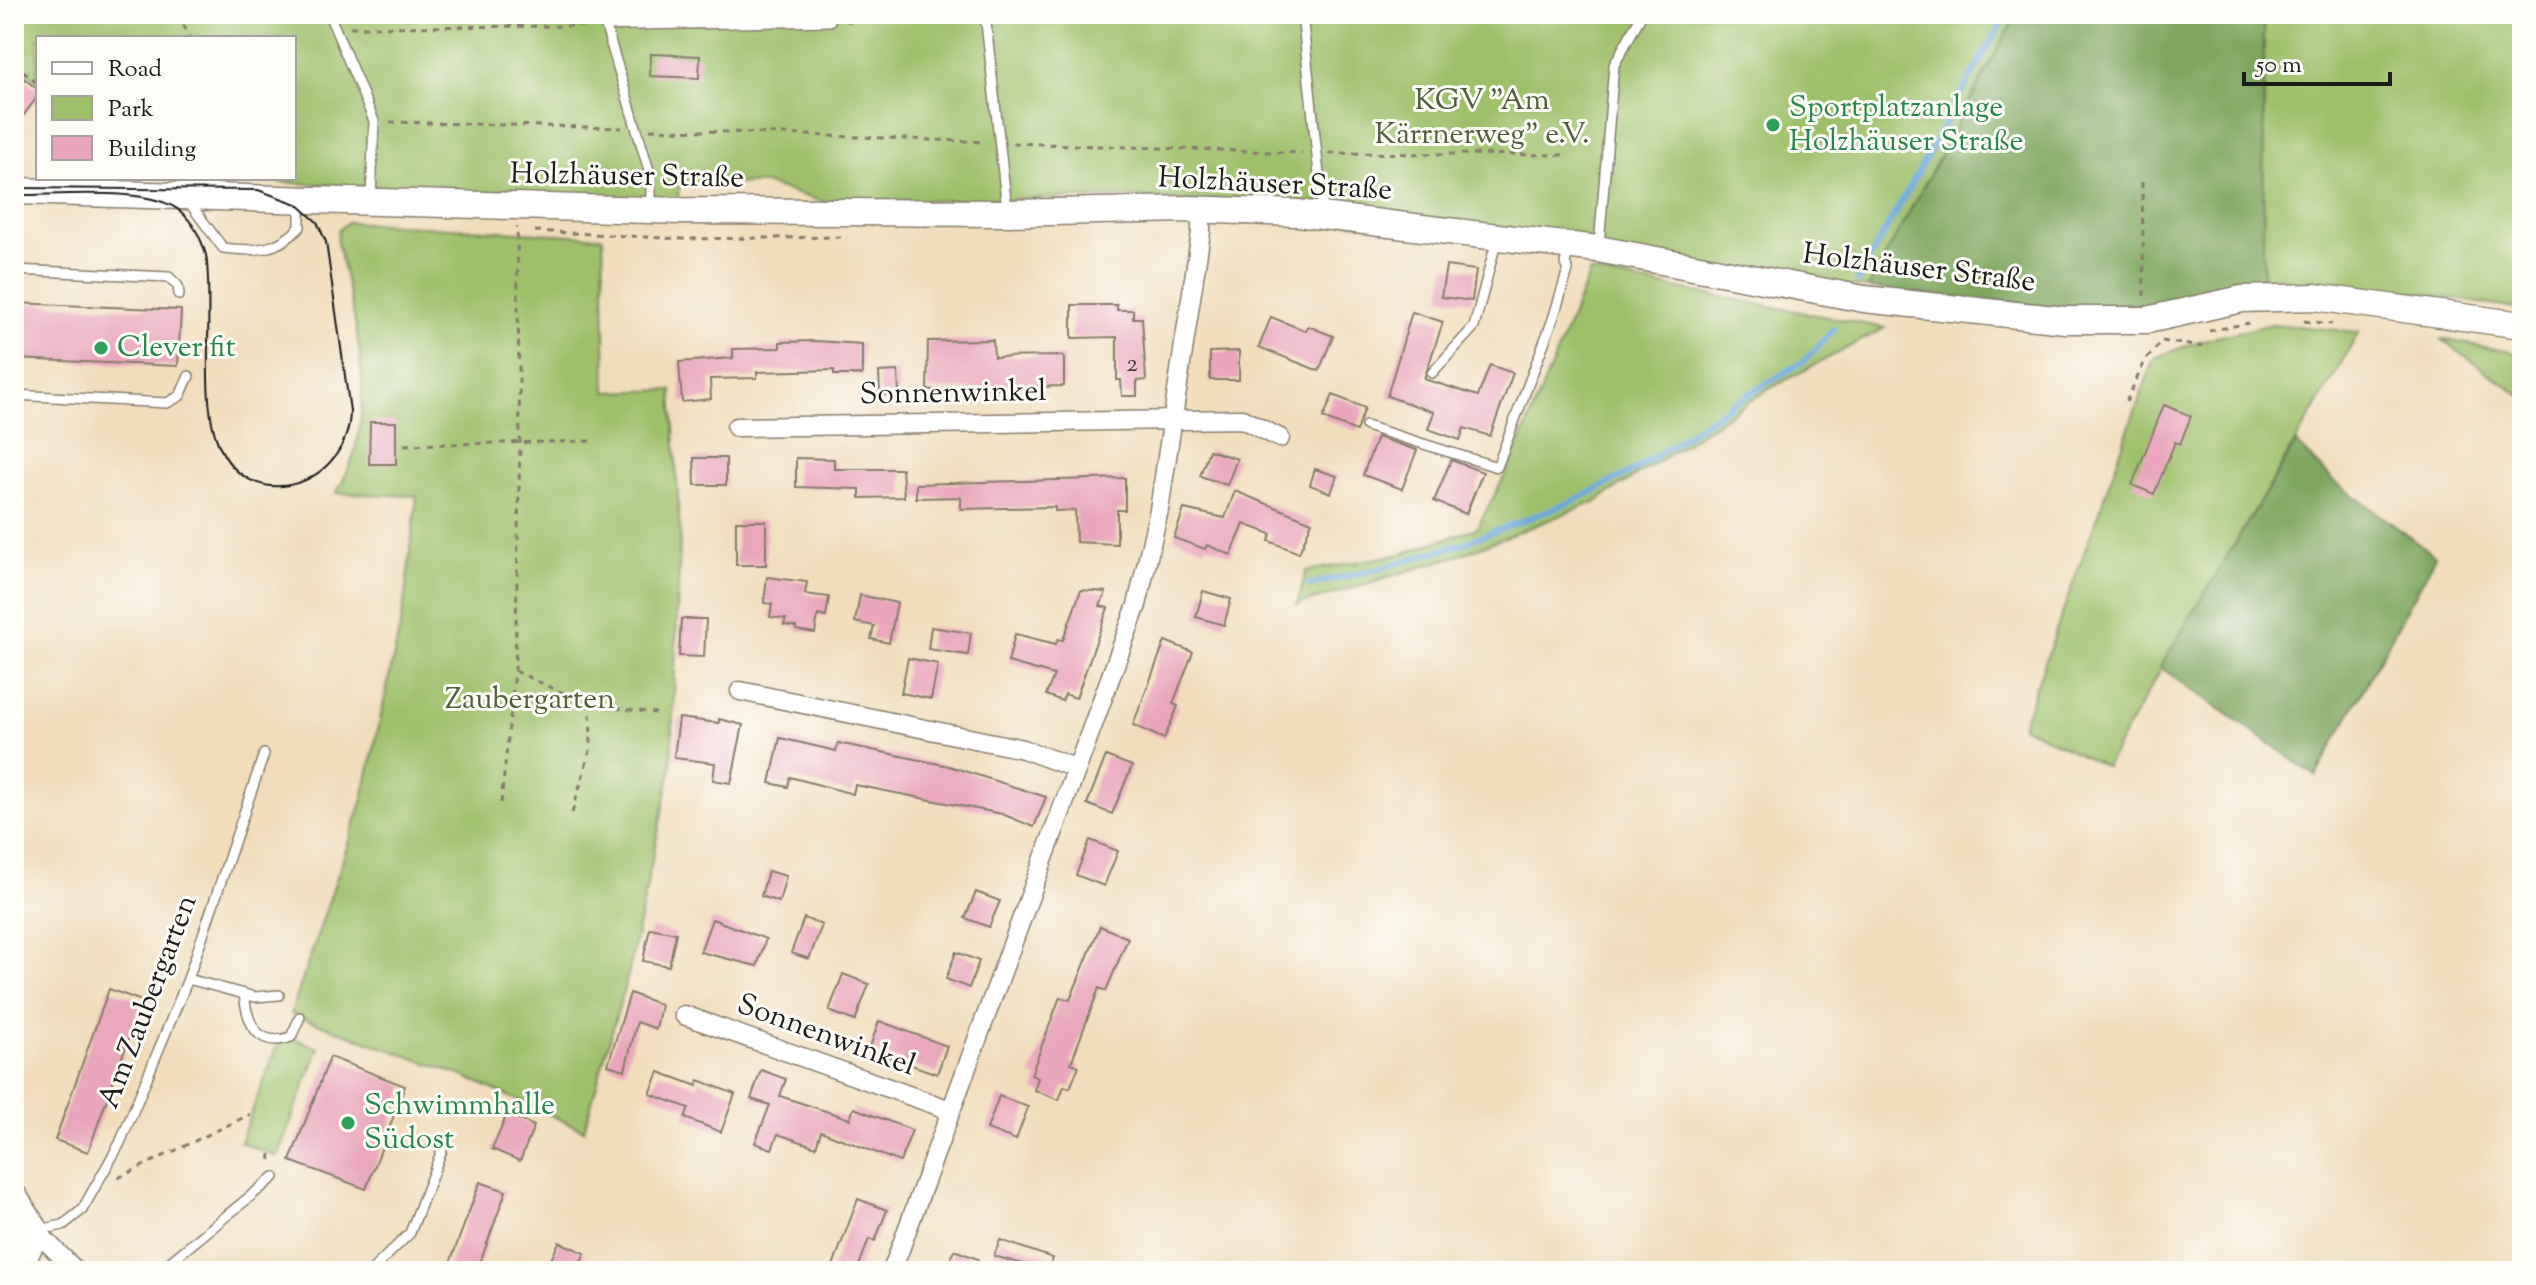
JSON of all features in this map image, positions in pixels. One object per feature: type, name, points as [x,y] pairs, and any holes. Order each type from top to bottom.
[{"type":"main road","name":"Holzhäuser Straße","points":[[14,191],[516,208],[1007,213],[1201,209],[1324,216],[1498,235],[1598,249],[1864,299],[2065,320],[2154,335],[2242,299],[2314,297],[2522,325]]},
{"type":"main road","points":[[14,1197],[36,1231],[18,1271]]},
{"type":"street","points":[[892,1271],[1137,605],[1159,510],[1201,232],[1201,209]]},
{"type":"street","name":"Sonnenwinkel","points":[[736,427],[1242,419],[1280,438]]},
{"type":"street","points":[[740,691],[1023,749],[1075,768]]},
{"type":"street","name":"Sonnenwinkel","points":[[684,1015],[950,1110]]},
{"type":"street","points":[[36,1231],[76,1271]]},
{"type":"lane","points":[[329,14],[374,121],[371,203]]},
{"type":"lane","points":[[602,14],[651,177],[651,210]]},
{"type":"lane","points":[[636,14],[637,25]]},
{"type":"lane","points":[[606,26],[830,21],[829,14]]},
{"type":"lane","points":[[985,14],[1007,213]]},
{"type":"lane","points":[[1302,14],[1324,216]]},
{"type":"lane","points":[[1598,249],[1614,65],[1642,14]]},
{"type":"lane","points":[[183,196],[223,248],[239,250],[267,249],[287,241],[300,227],[300,200]]},
{"type":"lane","points":[[1432,373],[1474,327],[1498,235]]},
{"type":"lane","points":[[1366,426],[1497,467],[1553,319],[1568,270],[1565,263],[1570,245]]},
{"type":"lane","points":[[14,270],[169,277],[178,286],[179,295]]},
{"type":"lane","points":[[14,395],[167,403],[180,396],[189,376]]},
{"type":"lane","name":"Am Zaubergarten","points":[[36,1231],[63,1225],[82,1210],[120,1143],[188,979],[264,754]]},
{"type":"lane","points":[[188,979],[268,999],[279,995]]},
{"type":"lane","points":[[244,994],[247,1022],[258,1032],[280,1041],[291,1037],[300,1017]]},
{"type":"lane","points":[[371,1271],[410,1233],[442,1150]]},
{"type":"lane","points":[[159,1271],[274,1177]]},
{"type":"path","points":[[178,14],[189,36]]},
{"type":"path","points":[[335,27],[606,26]]},
{"type":"path","points":[[14,63],[36,82]]},
{"type":"path","points":[[374,121],[1315,153],[1565,155]]},
{"type":"path","points":[[2126,402],[2154,335],[2142,182]]},
{"type":"path","points":[[501,803],[515,671],[520,445],[516,208]]},
{"type":"path","points":[[682,239],[855,236]]},
{"type":"path","points":[[2204,333],[2259,321]]},
{"type":"path","points":[[2303,321],[2333,324]]},
{"type":"path","points":[[2154,335],[2176,338]]},
{"type":"path","points":[[404,445],[520,445],[591,441]]},
{"type":"path","points":[[515,671],[590,705],[656,713]]},
{"type":"path","points":[[572,813],[591,747],[590,705]]},
{"type":"path","points":[[95,1190],[251,1114]]},
{"type":"green space","name":"KGV \"Am Kärrnerweg\" e.V.","points":[[14,14],[2017,14],[1868,288],[1146,197],[824,202],[765,184],[680,182],[677,203],[258,181],[296,180],[296,36],[36,36],[36,79],[14,61]]},
{"type":"green space","points":[[2017,14],[2264,14],[2263,283],[2144,307],[2052,308],[1868,288]]},
{"type":"green space","points":[[2264,14],[2522,14],[2522,310],[2407,291],[2263,283]]},
{"type":"green space","name":"Zaubergarten","points":[[348,222],[603,237],[606,392],[672,390],[680,536],[671,770],[629,971],[584,1130],[463,1076],[291,1014],[363,799],[403,613],[417,496],[336,493],[350,464],[359,434],[362,402],[357,337],[337,242],[338,230]]},
{"type":"green space","points":[[1590,272],[1885,328],[1767,390],[1597,501],[1460,555],[1297,605],[1306,571],[1401,554],[1477,528],[1511,464]]},
{"type":"green space","points":[[2273,324],[2359,332],[2106,767],[2022,726],[2154,358],[2199,341]]},
{"type":"green space","points":[[2441,339],[2522,354],[2522,397]]},
{"type":"green space","points":[[2296,443],[2334,481],[2436,556],[2316,776],[2160,667]]},
{"type":"green space","points":[[282,1034],[319,1048],[277,1157],[240,1142]]},
{"type":"building","points":[[651,54],[700,56],[699,78],[650,76]]},
{"type":"building","points":[[14,70],[36,88],[36,99],[14,128]]},
{"type":"building","points":[[1446,266],[1476,270],[1472,301],[1441,297]]},
{"type":"building","points":[[14,303],[181,310],[178,366],[14,359]]},
{"type":"building","points":[[1072,305],[1117,305],[1117,310],[1133,310],[1133,318],[1142,318],[1146,380],[1137,381],[1137,396],[1122,396],[1121,380],[1117,380],[1117,337],[1072,338]]},
{"type":"building","points":[[1412,312],[1443,322],[1424,379],[1478,396],[1490,365],[1513,373],[1490,436],[1464,428],[1460,440],[1428,429],[1434,412],[1387,396]]},
{"type":"building","points":[[1271,317],[1306,331],[1308,326],[1333,336],[1319,371],[1259,347]]},
{"type":"building","points":[[993,340],[994,357],[1064,356],[1064,386],[927,390],[928,341]]},
{"type":"building","points":[[780,342],[862,344],[862,375],[834,375],[834,370],[757,372],[757,378],[710,379],[711,399],[682,402],[679,362],[733,358],[733,349],[780,348]]},
{"type":"building","points":[[1239,351],[1239,380],[1210,380],[1210,352]]},
{"type":"building","points":[[898,371],[899,394],[880,395],[879,372]]},
{"type":"building","points":[[1333,395],[1365,408],[1356,431],[1323,418]]},
{"type":"building","points":[[2164,405],[2191,416],[2180,444],[2175,442],[2154,494],[2132,485]]},
{"type":"building","points":[[370,422],[396,422],[396,464],[369,464]]},
{"type":"building","points":[[1377,437],[1417,450],[1402,489],[1363,475]]},
{"type":"building","points":[[1209,450],[1237,459],[1227,485],[1200,476]]},
{"type":"building","points":[[694,458],[726,458],[726,485],[695,485]]},
{"type":"building","points":[[796,458],[834,459],[834,469],[902,469],[904,497],[860,498],[860,489],[796,487]]},
{"type":"building","points":[[1451,460],[1483,472],[1466,514],[1434,501]]},
{"type":"building","points":[[1315,469],[1337,476],[1331,493],[1310,485]]},
{"type":"building","points":[[1125,478],[1125,510],[1117,510],[1117,544],[1076,542],[1075,510],[1055,511],[1055,507],[961,509],[961,497],[916,498],[916,484]]},
{"type":"building","points":[[1235,491],[1312,522],[1299,553],[1269,541],[1271,534],[1244,524],[1231,555],[1207,545],[1205,549],[1174,538],[1184,509],[1225,518]]},
{"type":"building","points":[[736,521],[766,521],[766,565],[736,565]]},
{"type":"building","points":[[767,577],[807,582],[805,594],[829,597],[826,617],[818,615],[815,633],[796,630],[796,627],[784,625],[786,619],[770,617],[772,604],[764,603]]},
{"type":"building","points":[[1081,590],[1106,592],[1100,606],[1108,608],[1076,698],[1065,694],[1062,701],[1046,695],[1054,675],[1008,662],[1015,634],[1056,644],[1058,639],[1063,640]]},
{"type":"building","points":[[1203,591],[1231,599],[1224,625],[1196,617]]},
{"type":"building","points":[[860,595],[897,603],[889,643],[871,639],[874,626],[855,622]]},
{"type":"building","points":[[681,619],[706,619],[704,657],[679,656]]},
{"type":"building","points":[[931,627],[971,633],[968,655],[928,649]]},
{"type":"building","points":[[1165,641],[1193,652],[1173,704],[1178,706],[1164,739],[1133,725]]},
{"type":"building","points":[[908,658],[938,664],[931,699],[901,693]]},
{"type":"building","points":[[679,718],[719,723],[719,719],[743,725],[731,783],[713,780],[715,763],[674,758]]},
{"type":"building","points":[[780,738],[836,751],[838,743],[949,766],[1046,797],[1034,827],[1002,814],[855,785],[853,794],[790,777],[788,787],[770,783]]},
{"type":"building","points":[[1106,756],[1132,766],[1112,814],[1087,804]]},
{"type":"building","points":[[1090,840],[1118,851],[1104,886],[1076,875]]},
{"type":"building","points":[[768,871],[786,876],[779,902],[761,896]]},
{"type":"building","points":[[976,892],[1000,901],[989,927],[965,918]]},
{"type":"building","points":[[804,918],[822,925],[809,959],[791,953]]},
{"type":"building","points":[[712,919],[766,939],[757,966],[700,952]]},
{"type":"building","points":[[1100,926],[1128,938],[1106,991],[1099,988],[1071,1063],[1079,1066],[1070,1088],[1064,1086],[1059,1100],[1034,1090],[1038,1078],[1031,1075],[1060,997],[1070,1000]]},
{"type":"building","points":[[650,928],[676,933],[669,966],[643,961]]},
{"type":"building","points":[[956,952],[979,961],[969,988],[946,979]]},
{"type":"building","points":[[843,974],[869,984],[855,1021],[829,1011]]},
{"type":"building","points":[[109,989],[142,1001],[88,1152],[55,1140]]},
{"type":"building","points":[[630,993],[661,1005],[656,1029],[637,1022],[625,1070],[608,1065]]},
{"type":"building","points":[[879,1021],[947,1046],[937,1074],[869,1050]]},
{"type":"building","name":"Schwimmhalle Südost","points":[[330,1057],[405,1086],[366,1189],[290,1161]]},
{"type":"building","points":[[761,1070],[786,1079],[780,1096],[850,1119],[854,1108],[912,1130],[900,1162],[821,1131],[816,1147],[778,1134],[772,1149],[755,1143],[770,1105],[751,1099]]},
{"type":"building","points":[[659,1072],[697,1086],[699,1080],[735,1094],[721,1132],[685,1118],[689,1108],[650,1094]]},
{"type":"building","points":[[999,1096],[1028,1107],[1016,1140],[987,1129]]},
{"type":"building","points":[[507,1114],[534,1126],[520,1161],[492,1149]]},
{"type":"building","points":[[480,1182],[506,1191],[477,1271],[447,1271]]},
{"type":"building","points":[[858,1199],[887,1210],[875,1241],[869,1239],[857,1271],[831,1271]]},
{"type":"building","points":[[1000,1240],[1053,1258],[1048,1271],[994,1256]]},
{"type":"building","points":[[559,1242],[585,1253],[577,1271],[546,1271]]},
{"type":"building","points":[[954,1250],[978,1259],[973,1271],[946,1271]]},
{"type":"waterway","points":[[1857,281],[2006,14]]},
{"type":"waterway","points":[[1308,585],[1379,569],[1464,543],[1571,502],[1635,470],[1731,405],[1804,361],[1834,329]]},
{"type":"tram line","points":[[14,188],[258,190],[297,204],[317,222],[326,242],[350,411],[345,437],[333,458],[316,474],[295,484],[273,486],[252,481],[233,467],[218,443],[209,402],[206,255],[196,231],[181,212],[148,198],[126,195],[14,195]]},
{"type":"place","name":"Sportplatzanlage Holzhäuser Straße","points":[[1773,125]]},
{"type":"place","name":"Clever fit","points":[[101,348]]},
{"type":"place","name":"Schwimmhalle Südost","points":[[348,1123]]}]
